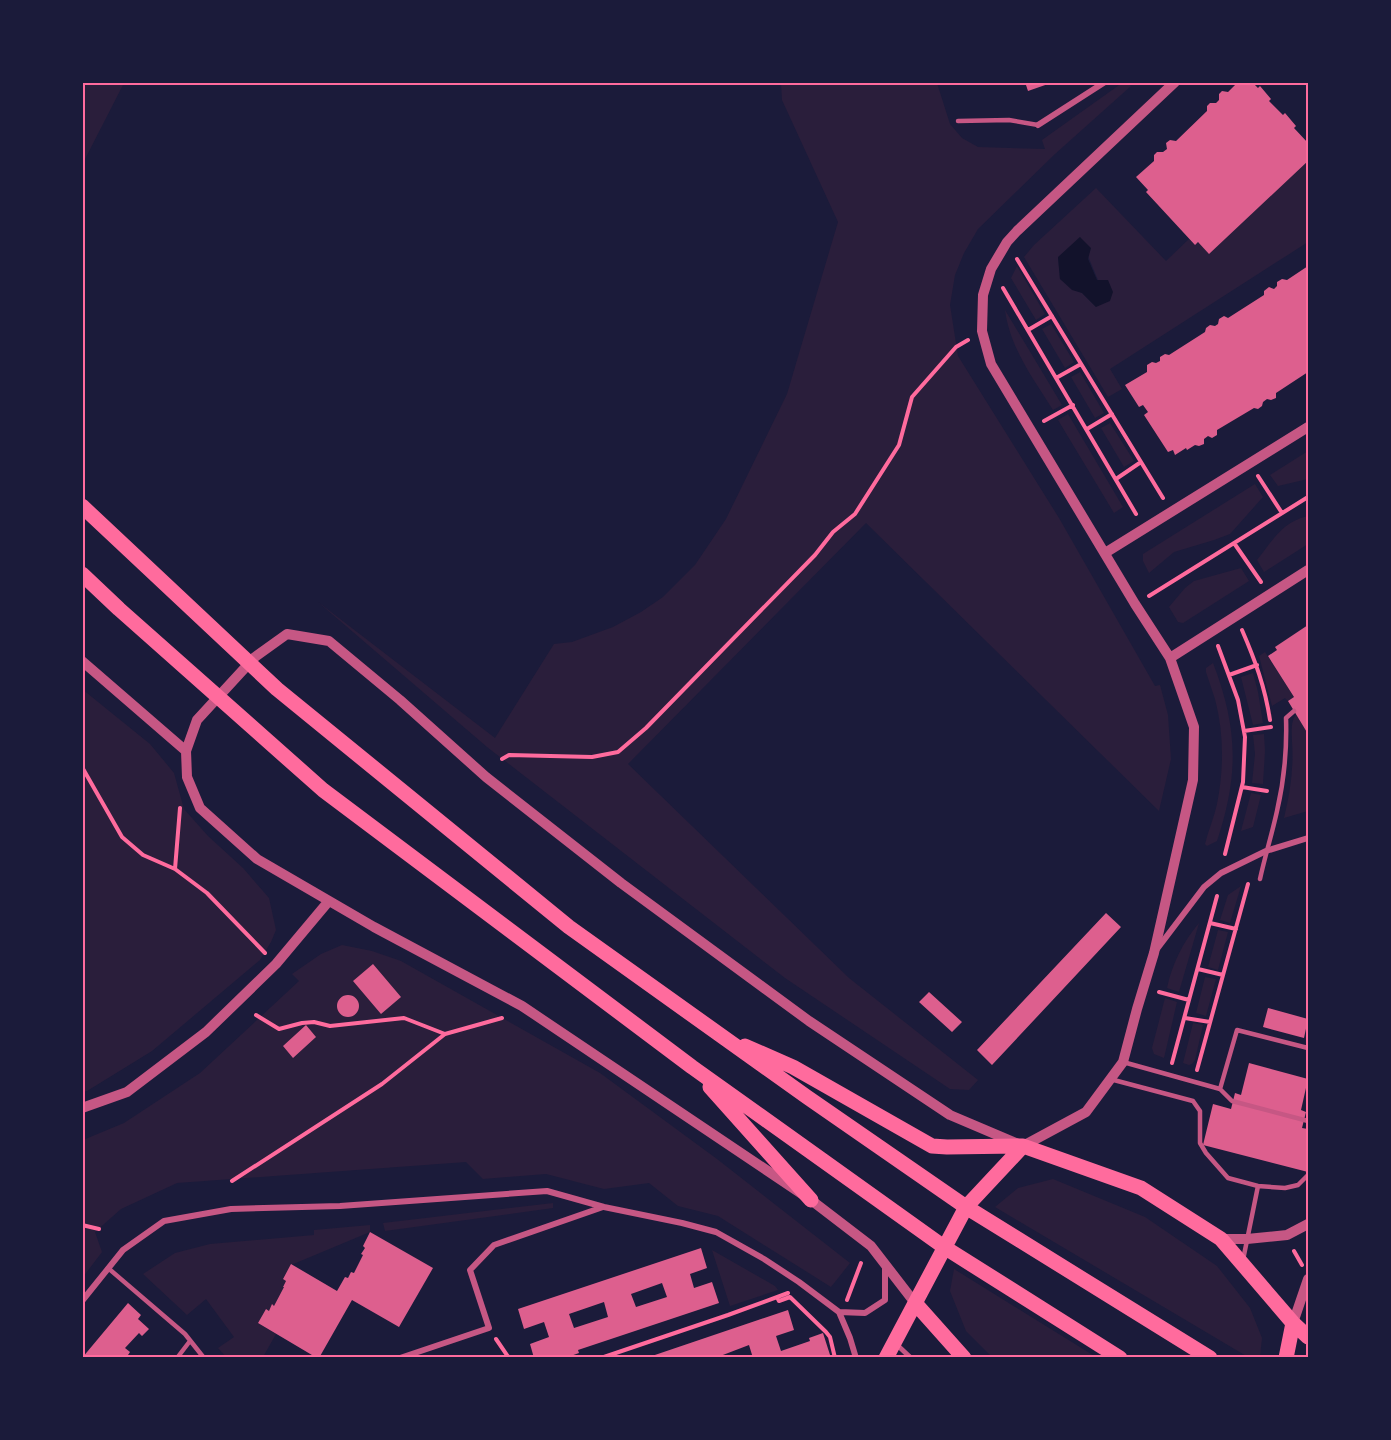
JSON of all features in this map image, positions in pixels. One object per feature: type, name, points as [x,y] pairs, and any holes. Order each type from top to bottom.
[{"type":"main road","points":[[82,506],[277,689],[569,927],[966,1207],[1210,1358]]},
{"type":"main road","points":[[82,574],[323,790],[692,1067],[944,1247],[1120,1358]]},
{"type":"main road","points":[[715,1032],[793,1067],[932,1146],[947,1148],[1023,1146],[1141,1188],[1221,1239],[1293,1323],[1308,1337]]},
{"type":"main road","points":[[692,1067],[811,1200]]},
{"type":"main road","points":[[886,1358],[966,1207],[1023,1146]]},
{"type":"main road","points":[[915,1303],[964,1358]]},
{"type":"main road","points":[[1286,1358],[1293,1323]]},
{"type":"street","points":[[1038,124],[1104,82]]},
{"type":"street","points":[[915,1303],[871,1246],[811,1200],[522,1006],[328,902],[256,859],[200,808],[187,777],[186,751],[197,720],[255,657],[287,634],[329,641],[400,700],[486,777],[621,883],[808,1021],[950,1115],[1023,1146],[1086,1112],[1123,1062],[1154,952],[1193,780],[1194,727],[1170,658],[1135,604],[991,364],[982,331],[983,295],[991,269],[1007,242],[1175,82]]},
{"type":"street","points":[[1105,553],[1308,427]]},
{"type":"street","points":[[1170,658],[1308,570]]},
{"type":"street","points":[[82,660],[186,751]]},
{"type":"street","points":[[1154,952],[1204,887],[1221,873],[1266,851],[1308,838]]},
{"type":"street","points":[[82,1108],[128,1092],[206,1032],[276,964],[328,902]]},
{"type":"street","points":[[82,1301],[123,1250],[164,1221],[231,1209],[340,1206],[547,1191],[604,1207],[716,1232],[764,1259],[839,1312],[856,1358]]},
{"type":"street","points":[[400,1358],[489,1328],[470,1270],[494,1245],[604,1207]]},
{"type":"street","points":[[1221,1239],[1287,1235],[1308,1224]]},
{"type":"street","points":[[839,1312],[865,1313],[885,1300],[885,1266]]},
{"type":"street","points":[[1293,1323],[1308,1279]]},
{"type":"street","points":[[895,1342],[911,1358]]},
{"type":"lane","points":[[958,121],[1009,120],[1038,124]]},
{"type":"lane","points":[[1260,879],[1282,790],[1286,718],[1294,711]]},
{"type":"lane","points":[[1220,1089],[1237,1030],[1308,1048]]},
{"type":"lane","points":[[1123,1062],[1220,1089],[1232,1101],[1308,1121]]},
{"type":"lane","points":[[1110,1078],[1193,1101],[1200,1111],[1200,1143],[1228,1178],[1258,1186],[1285,1188],[1298,1185],[1308,1175]]},
{"type":"lane","points":[[1242,1264],[1258,1186]]},
{"type":"lane","points":[[108,1268],[185,1334],[204,1358]]},
{"type":"lane","points":[[177,1358],[190,1341]]},
{"type":"path","points":[[1007,242],[1171,512]]},
{"type":"path","points":[[1006,294],[1130,503]]},
{"type":"path","points":[[1028,330],[1052,316]]},
{"type":"path","points":[[502,759],[509,755],[592,757],[618,752],[646,728],[815,555],[833,532],[855,514],[899,445],[912,397],[956,348],[982,331]]},
{"type":"path","points":[[1056,378],[1081,363]]},
{"type":"path","points":[[1031,429],[1072,405]]},
{"type":"path","points":[[1087,429],[1112,414]]},
{"type":"path","points":[[1116,479],[1142,462]]},
{"type":"path","points":[[1250,463],[1282,513]]},
{"type":"path","points":[[1159,590],[1308,497]]},
{"type":"path","points":[[1234,543],[1270,594]]},
{"type":"path","points":[[1236,616],[1257,665],[1266,695],[1271,736]]},
{"type":"path","points":[[1223,657],[1238,700],[1245,737],[1243,782],[1229,836]]},
{"type":"path","points":[[1229,675],[1257,665]]},
{"type":"path","points":[[1244,731],[1271,727]]},
{"type":"path","points":[[82,767],[122,837],[144,855],[174,869],[207,892],[265,952]]},
{"type":"path","points":[[1268,791],[1269,782]]},
{"type":"path","points":[[174,869],[181,799],[190,786]]},
{"type":"path","points":[[1242,787],[1262,790]]},
{"type":"path","points":[[1193,1082],[1250,876]]},
{"type":"path","points":[[1173,1061],[1215,905]]},
{"type":"path","points":[[1210,923],[1236,929]]},
{"type":"path","points":[[1198,969],[1223,975]]},
{"type":"path","points":[[1166,993],[1189,1000]]},
{"type":"path","points":[[256,1015],[279,1029],[302,1023],[314,1022],[330,1026],[404,1018],[446,1034]]},
{"type":"path","points":[[232,1180],[382,1084],[446,1034],[502,1018]]},
{"type":"path","points":[[1185,1018],[1210,1022]]},
{"type":"path","points":[[82,1225],[99,1228]]},
{"type":"path","points":[[1287,1235],[1308,1279]]},
{"type":"path","points":[[846,1300],[861,1263]]},
{"type":"path","points":[[601,1358],[794,1291]]},
{"type":"path","points":[[777,1297],[779,1301],[789,1297],[826,1332],[830,1337],[835,1358]]},
{"type":"path","points":[[489,1328],[509,1358]]},
{"type":"path","points":[[832,1329],[838,1348]]},
{"type":"shaded area","points":[[82,83],[124,83],[83,163]]},
{"type":"shaded area","points":[[781,83],[937,83],[950,124],[962,138],[978,147],[1045,149],[1042,140],[1122,83],[1131,86],[1055,154],[978,229],[955,275],[950,305],[958,356],[1059,518],[1155,686],[1160,685],[1168,715],[1171,759],[1159,811],[866,523],[628,764],[849,978],[978,1080],[969,1090],[950,1089],[785,978],[487,747],[318,602],[495,738],[554,644],[572,642],[613,627],[641,612],[663,597],[695,565],[726,519],[787,394],[838,222],[782,100]]},
{"type":"shaded area","points":[[1308,161],[1308,242],[1110,369],[1122,389],[1108,397],[1024,257],[1096,188],[1166,261],[1189,239],[1195,245],[1198,242],[1209,253]],"holes":[[[1080,237],[1098,280],[1096,307],[1082,293],[1060,279],[1058,258]]]},
{"type":"shaded area","points":[[1080,237],[1091,248],[1088,259],[1097,280],[1108,280],[1113,292],[1110,301],[1096,307],[1082,293],[1072,290],[1060,279],[1058,257]]},
{"type":"shaded area","points":[[1017,266],[1045,314],[1036,320],[1011,278]]},
{"type":"shaded area","points":[[1005,310],[1062,405],[1053,410],[1017,350]]},
{"type":"shaded area","points":[[1051,324],[1074,362],[1065,368],[1042,329]]},
{"type":"shaded area","points":[[1080,372],[1104,413],[1095,418],[1071,377]]},
{"type":"shaded area","points":[[1068,414],[1123,507],[1114,513],[1058,420]]},
{"type":"shaded area","points":[[1110,423],[1134,461],[1124,467],[1101,428]]},
{"type":"shaded area","points":[[1308,451],[1308,479],[1278,486],[1270,475]]},
{"type":"shaded area","points":[[1255,484],[1263,497],[1230,534],[1174,552],[1149,573],[1143,561],[1143,554]]},
{"type":"shaded area","points":[[1308,516],[1308,544],[1264,572],[1257,560],[1268,546],[1285,527]]},
{"type":"shaded area","points":[[1241,568],[1249,581],[1183,623],[1178,622],[1169,607],[1185,588],[1194,581]]},
{"type":"shaded area","points":[[1265,652],[1294,697],[1288,701],[1285,698],[1272,706],[1259,656]]},
{"type":"shaded area","points":[[1213,663],[1227,709],[1233,752],[1232,773],[1224,817],[1217,841],[1207,846],[1205,844],[1217,804],[1222,764],[1218,712],[1206,672],[1206,668]]},
{"type":"shaded area","points":[[1253,673],[1263,723],[1253,725],[1241,677]]},
{"type":"shaded area","points":[[82,689],[150,744],[174,773],[184,809],[208,836],[243,868],[269,898],[276,930],[260,960],[152,1051],[83,1092]]},
{"type":"shaded area","points":[[1296,714],[1308,733],[1308,811],[1284,818],[1292,771],[1292,724]]},
{"type":"shaded area","points":[[1264,734],[1263,784],[1252,783],[1255,754],[1253,735]]},
{"type":"shaded area","points":[[1251,793],[1261,795],[1253,827],[1241,831]]},
{"type":"shaded area","points":[[1241,886],[1230,923],[1220,920],[1228,895]]},
{"type":"shaded area","points":[[1199,923],[1179,992],[1167,988],[1179,954]]},
{"type":"shaded area","points":[[1218,930],[1228,932],[1218,970],[1208,967]]},
{"type":"shaded area","points":[[342,945],[372,951],[401,961],[600,1073],[717,1159],[850,1263],[831,1287],[718,1216],[678,1206],[649,1183],[604,1189],[546,1174],[483,1179],[466,1162],[177,1183],[121,1209],[95,1232],[102,1252],[83,1277],[83,1140],[124,1123],[200,1073],[299,981],[292,974],[321,954]]},
{"type":"shaded area","points":[[1205,977],[1216,979],[1206,1016],[1196,1013]]},
{"type":"shaded area","points":[[1165,998],[1177,1002],[1164,1058],[1154,1054],[1152,1048]]},
{"type":"shaded area","points":[[1193,1023],[1203,1025],[1195,1060],[1189,1065],[1183,1063]]},
{"type":"shaded area","points":[[1053,1179],[1145,1217],[1217,1266],[1250,1308],[1262,1338],[1260,1357],[1248,1357],[995,1207],[1018,1188]]},
{"type":"shaded area","points":[[553,1203],[553,1208],[385,1231],[383,1223]]},
{"type":"shaded area","points":[[370,1225],[370,1232],[291,1265],[283,1278],[286,1281],[274,1306],[272,1305],[269,1311],[266,1309],[258,1323],[276,1334],[263,1357],[226,1357],[218,1348],[234,1337],[206,1299],[187,1315],[143,1274],[175,1253],[210,1244],[314,1235],[314,1230]]},
{"type":"shaded area","points":[[712,1250],[775,1286],[778,1290],[730,1306]]},
{"type":"shaded area","points":[[954,1269],[1096,1357],[992,1357],[966,1331],[950,1291]]},
{"type":"building","points":[[1025,82],[1051,82],[1051,83],[1028,91]]},
{"type":"building","points":[[1238,82],[1252,82],[1258,88],[1260,86],[1271,99],[1269,101],[1283,115],[1285,113],[1296,126],[1294,128],[1308,143],[1308,161],[1209,254],[1198,242],[1195,245],[1146,192],[1148,190],[1136,177],[1154,161],[1154,155],[1157,152],[1167,149],[1166,143],[1170,140],[1176,141],[1207,111],[1210,103],[1216,103],[1219,100],[1219,94],[1222,91],[1228,92]]},
{"type":"building","points":[[1308,266],[1308,372],[1276,393],[1276,398],[1267,399],[1258,409],[1254,408],[1217,430],[1217,435],[1212,438],[1208,436],[1204,439],[1204,444],[1195,445],[1187,450],[1186,448],[1175,455],[1173,450],[1168,452],[1144,415],[1148,412],[1143,405],[1139,407],[1125,385],[1147,372],[1147,365],[1160,361],[1160,357],[1165,354],[1169,355],[1205,332],[1210,325],[1218,324],[1219,319],[1224,316],[1228,318],[1264,295],[1264,291],[1269,287],[1274,289],[1277,282],[1282,279],[1287,280]]},
{"type":"building","points":[[1308,625],[1308,734],[1288,701],[1294,697],[1268,656],[1277,650],[1275,647]]},
{"type":"building","points":[[1106,913],[1121,927],[992,1065],[977,1050]]},
{"type":"building","points":[[373,964],[401,997],[381,1014],[353,981]]},
{"type":"building","points":[[929,992],[962,1022],[952,1032],[919,1002]]},
{"type":"building","points":[[348,995],[356,998],[359,1006],[356,1014],[348,1017],[340,1014],[337,1006],[340,998]]},
{"type":"building","points":[[1268,1008],[1308,1019],[1304,1038],[1263,1027]]},
{"type":"building","points":[[306,1025],[316,1037],[293,1058],[283,1046]]},
{"type":"building","points":[[1249,1063],[1308,1079],[1301,1110],[1306,1112],[1302,1128],[1308,1129],[1308,1172],[1203,1145],[1213,1104],[1231,1109],[1235,1093],[1241,1095]]},
{"type":"building","points":[[370,1232],[433,1268],[399,1327],[352,1300],[317,1358],[258,1323],[266,1309],[269,1311],[272,1304],[274,1306],[284,1287],[286,1281],[283,1279],[291,1264],[337,1291],[345,1277],[348,1278],[351,1272],[354,1273],[363,1255],[361,1254],[365,1248],[363,1246]]},
{"type":"building","points":[[701,1248],[707,1268],[690,1274],[694,1288],[712,1282],[719,1303],[578,1350],[579,1353],[565,1358],[534,1358],[530,1344],[549,1337],[544,1322],[524,1329],[518,1309]],"holes":[[[662,1283],[667,1297],[636,1307],[631,1294]],[[604,1302],[608,1317],[574,1328],[569,1314]]]},
{"type":"building","points":[[128,1303],[141,1315],[138,1319],[149,1329],[142,1336],[139,1333],[125,1348],[130,1352],[126,1358],[82,1358]]},
{"type":"building","points":[[788,1310],[794,1330],[776,1336],[781,1351],[810,1341],[809,1338],[823,1333],[831,1358],[753,1358],[749,1345],[715,1358],[646,1358]]}]
